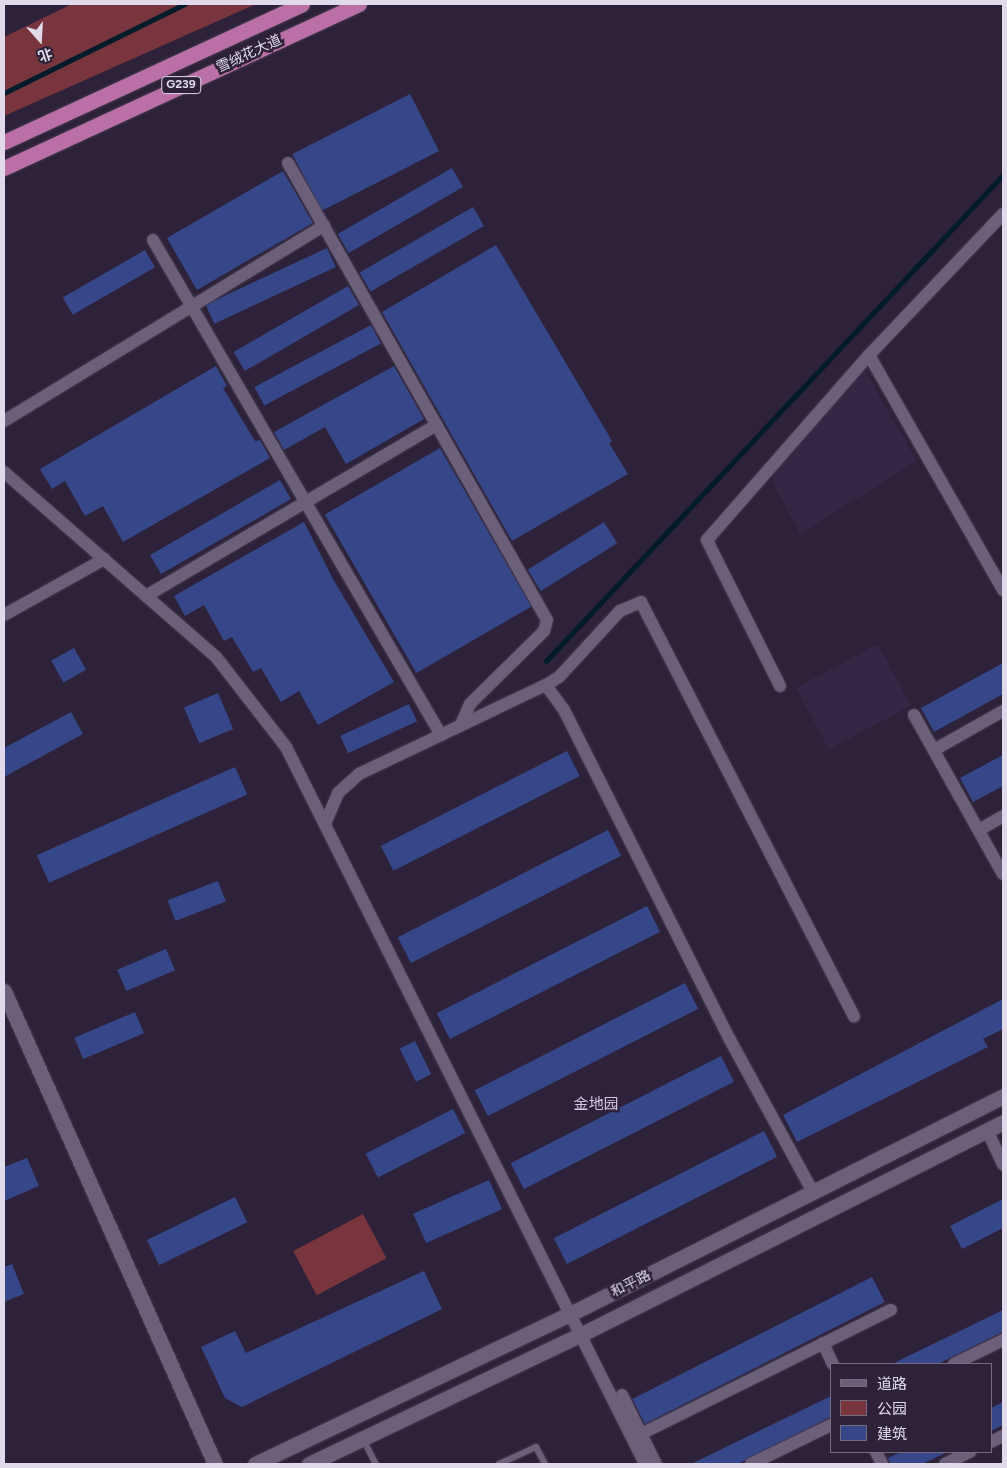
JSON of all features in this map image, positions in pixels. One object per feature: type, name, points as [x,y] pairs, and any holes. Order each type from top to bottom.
[{"type":"highway","name":"雪绒花大道","points":[[4,142],[302,4]]},
{"type":"highway","name":"雪绒花大道","points":[[4,168],[359,4]]},
{"type":"street","points":[[288,163],[547,620],[544,632],[470,704],[460,726]]},
{"type":"street","points":[[780,686],[707,540],[869,355],[1003,214]]},
{"type":"street","points":[[4,421],[324,226]]},
{"type":"street","points":[[153,240],[441,735]]},
{"type":"street","points":[[869,355],[1003,590]]},
{"type":"street","points":[[146,596],[436,425]]},
{"type":"street","points":[[4,472],[216,657],[286,746],[572,1314],[645,1464]]},
{"type":"street","points":[[4,615],[104,559]]},
{"type":"street","points":[[325,824],[338,793],[359,774],[546,685],[559,677],[620,611],[641,602],[854,1016]]},
{"type":"street","points":[[546,685],[564,710],[729,1038],[813,1192]]},
{"type":"street","points":[[934,750],[1003,711]]},
{"type":"street","points":[[914,714],[1003,874]]},
{"type":"street","points":[[979,830],[1003,816]]},
{"type":"street","points":[[4,991],[215,1464]]},
{"type":"street","name":"和平路","points":[[255,1464],[572,1314],[1003,1096]]},
{"type":"street","name":"和平路","points":[[309,1464],[582,1334],[1003,1122]]},
{"type":"street","points":[[986,1130],[1003,1165]]},
{"type":"street","points":[[641,1434],[890,1310]]},
{"type":"street","points":[[956,1363],[1003,1340]]},
{"type":"street","points":[[823,1343],[833,1363]]},
{"type":"street","points":[[622,1395],[656,1464]]},
{"type":"street","points":[[751,1464],[830,1425]]},
{"type":"street","points":[[945,1464],[968,1453]]},
{"type":"lane","points":[[363,1438],[376,1464]]},
{"type":"lane","points":[[499,1464],[536,1447],[545,1464]]},
{"type":"shaded area","points":[[864,369],[917,461],[800,534],[769,475]]},
{"type":"shaded area","points":[[878,644],[911,706],[829,749],[796,688]]},
{"type":"green space","points":[[72,4],[256,4],[4,116],[4,37]]},
{"type":"green space","points":[[363,1214],[386,1258],[317,1295],[293,1251]]},
{"type":"building","points":[[410,94],[439,151],[321,211],[292,154]]},
{"type":"building","points":[[452,168],[463,187],[349,253],[338,234]]},
{"type":"building","points":[[283,171],[313,223],[197,290],[167,238]]},
{"type":"building","points":[[473,207],[484,226],[371,292],[360,272]]},
{"type":"building","points":[[496,245],[612,441],[609,443],[628,474],[512,541],[382,312]]},
{"type":"building","points":[[327,248],[336,267],[214,324],[206,305]]},
{"type":"building","points":[[145,250],[155,267],[73,315],[63,298]]},
{"type":"building","points":[[348,286],[359,305],[245,371],[234,352]]},
{"type":"building","points":[[371,325],[381,344],[264,406],[254,387]]},
{"type":"building","points":[[216,366],[227,386],[223,388],[255,441],[260,440],[270,458],[123,542],[103,506],[85,516],[65,481],[52,489],[40,469]]},
{"type":"building","points":[[394,366],[424,419],[346,464],[325,427],[284,450],[274,432]]},
{"type":"building","points":[[440,448],[532,606],[416,673],[325,514]]},
{"type":"building","points":[[280,480],[291,499],[161,574],[150,555]]},
{"type":"building","points":[[304,522],[333,579],[394,682],[318,725],[299,691],[281,702],[261,668],[253,672],[232,637],[224,641],[204,605],[185,616],[174,596]]},
{"type":"building","points":[[604,522],[617,543],[541,591],[528,570]]},
{"type":"building","points":[[74,648],[86,670],[63,682],[51,661]]},
{"type":"building","points":[[1003,663],[1003,694],[934,732],[921,708]]},
{"type":"building","points":[[218,693],[233,729],[199,743],[184,707]]},
{"type":"building","points":[[409,704],[417,721],[348,753],[340,736]]},
{"type":"building","points":[[71,712],[83,734],[4,777],[4,748]]},
{"type":"building","points":[[567,751],[580,776],[393,871],[381,846]]},
{"type":"building","points":[[1003,755],[1003,786],[973,802],[960,778]]},
{"type":"building","points":[[235,767],[247,794],[49,883],[37,855]]},
{"type":"building","points":[[608,830],[621,856],[411,963],[398,937]]},
{"type":"building","points":[[218,881],[226,902],[175,921],[168,900]]},
{"type":"building","points":[[647,906],[660,932],[450,1039],[437,1013]]},
{"type":"building","points":[[166,949],[175,970],[126,991],[117,970]]},
{"type":"building","points":[[685,983],[698,1009],[488,1116],[475,1090]]},
{"type":"building","points":[[1003,999],[1003,1029],[983,1039],[988,1047],[797,1142],[783,1115]]},
{"type":"building","points":[[135,1012],[144,1033],[83,1059],[74,1038]]},
{"type":"building","points":[[415,1041],[431,1074],[416,1082],[400,1048]]},
{"type":"building","points":[[721,1056],[734,1082],[524,1189],[511,1163]]},
{"type":"building","points":[[453,1109],[465,1133],[378,1178],[366,1153]]},
{"type":"building","points":[[764,1131],[777,1157],[567,1264],[554,1238]]},
{"type":"building","points":[[27,1158],[39,1186],[4,1201],[4,1167]]},
{"type":"building","points":[[489,1180],[502,1209],[426,1243],[413,1214]]},
{"type":"building","points":[[235,1197],[247,1222],[159,1265],[147,1240]]},
{"type":"building","points":[[1003,1199],[1003,1228],[962,1249],[950,1226]]},
{"type":"building","points":[[12,1264],[24,1294],[4,1302],[4,1267]]},
{"type":"building","points":[[424,1271],[442,1309],[242,1407],[225,1398],[201,1347],[235,1331],[246,1353]]},
{"type":"building","points":[[872,1277],[885,1302],[645,1424],[632,1399]]},
{"type":"building","points":[[1003,1310],[1003,1332],[940,1363],[894,1363]]},
{"type":"building","points":[[830,1396],[830,1418],[744,1461],[737,1464],[691,1464]]},
{"type":"building","points":[[1003,1402],[1003,1425],[992,1430],[992,1408]]},
{"type":"building","points":[[899,1453],[946,1453],[922,1464],[890,1464],[888,1458]]},
{"type":"waterway","points":[[4,93],[185,4]]},
{"type":"waterway","points":[[546,661],[1003,175]]},
{"type":"district","name":"金地园","points":[[596,1105]]}]
